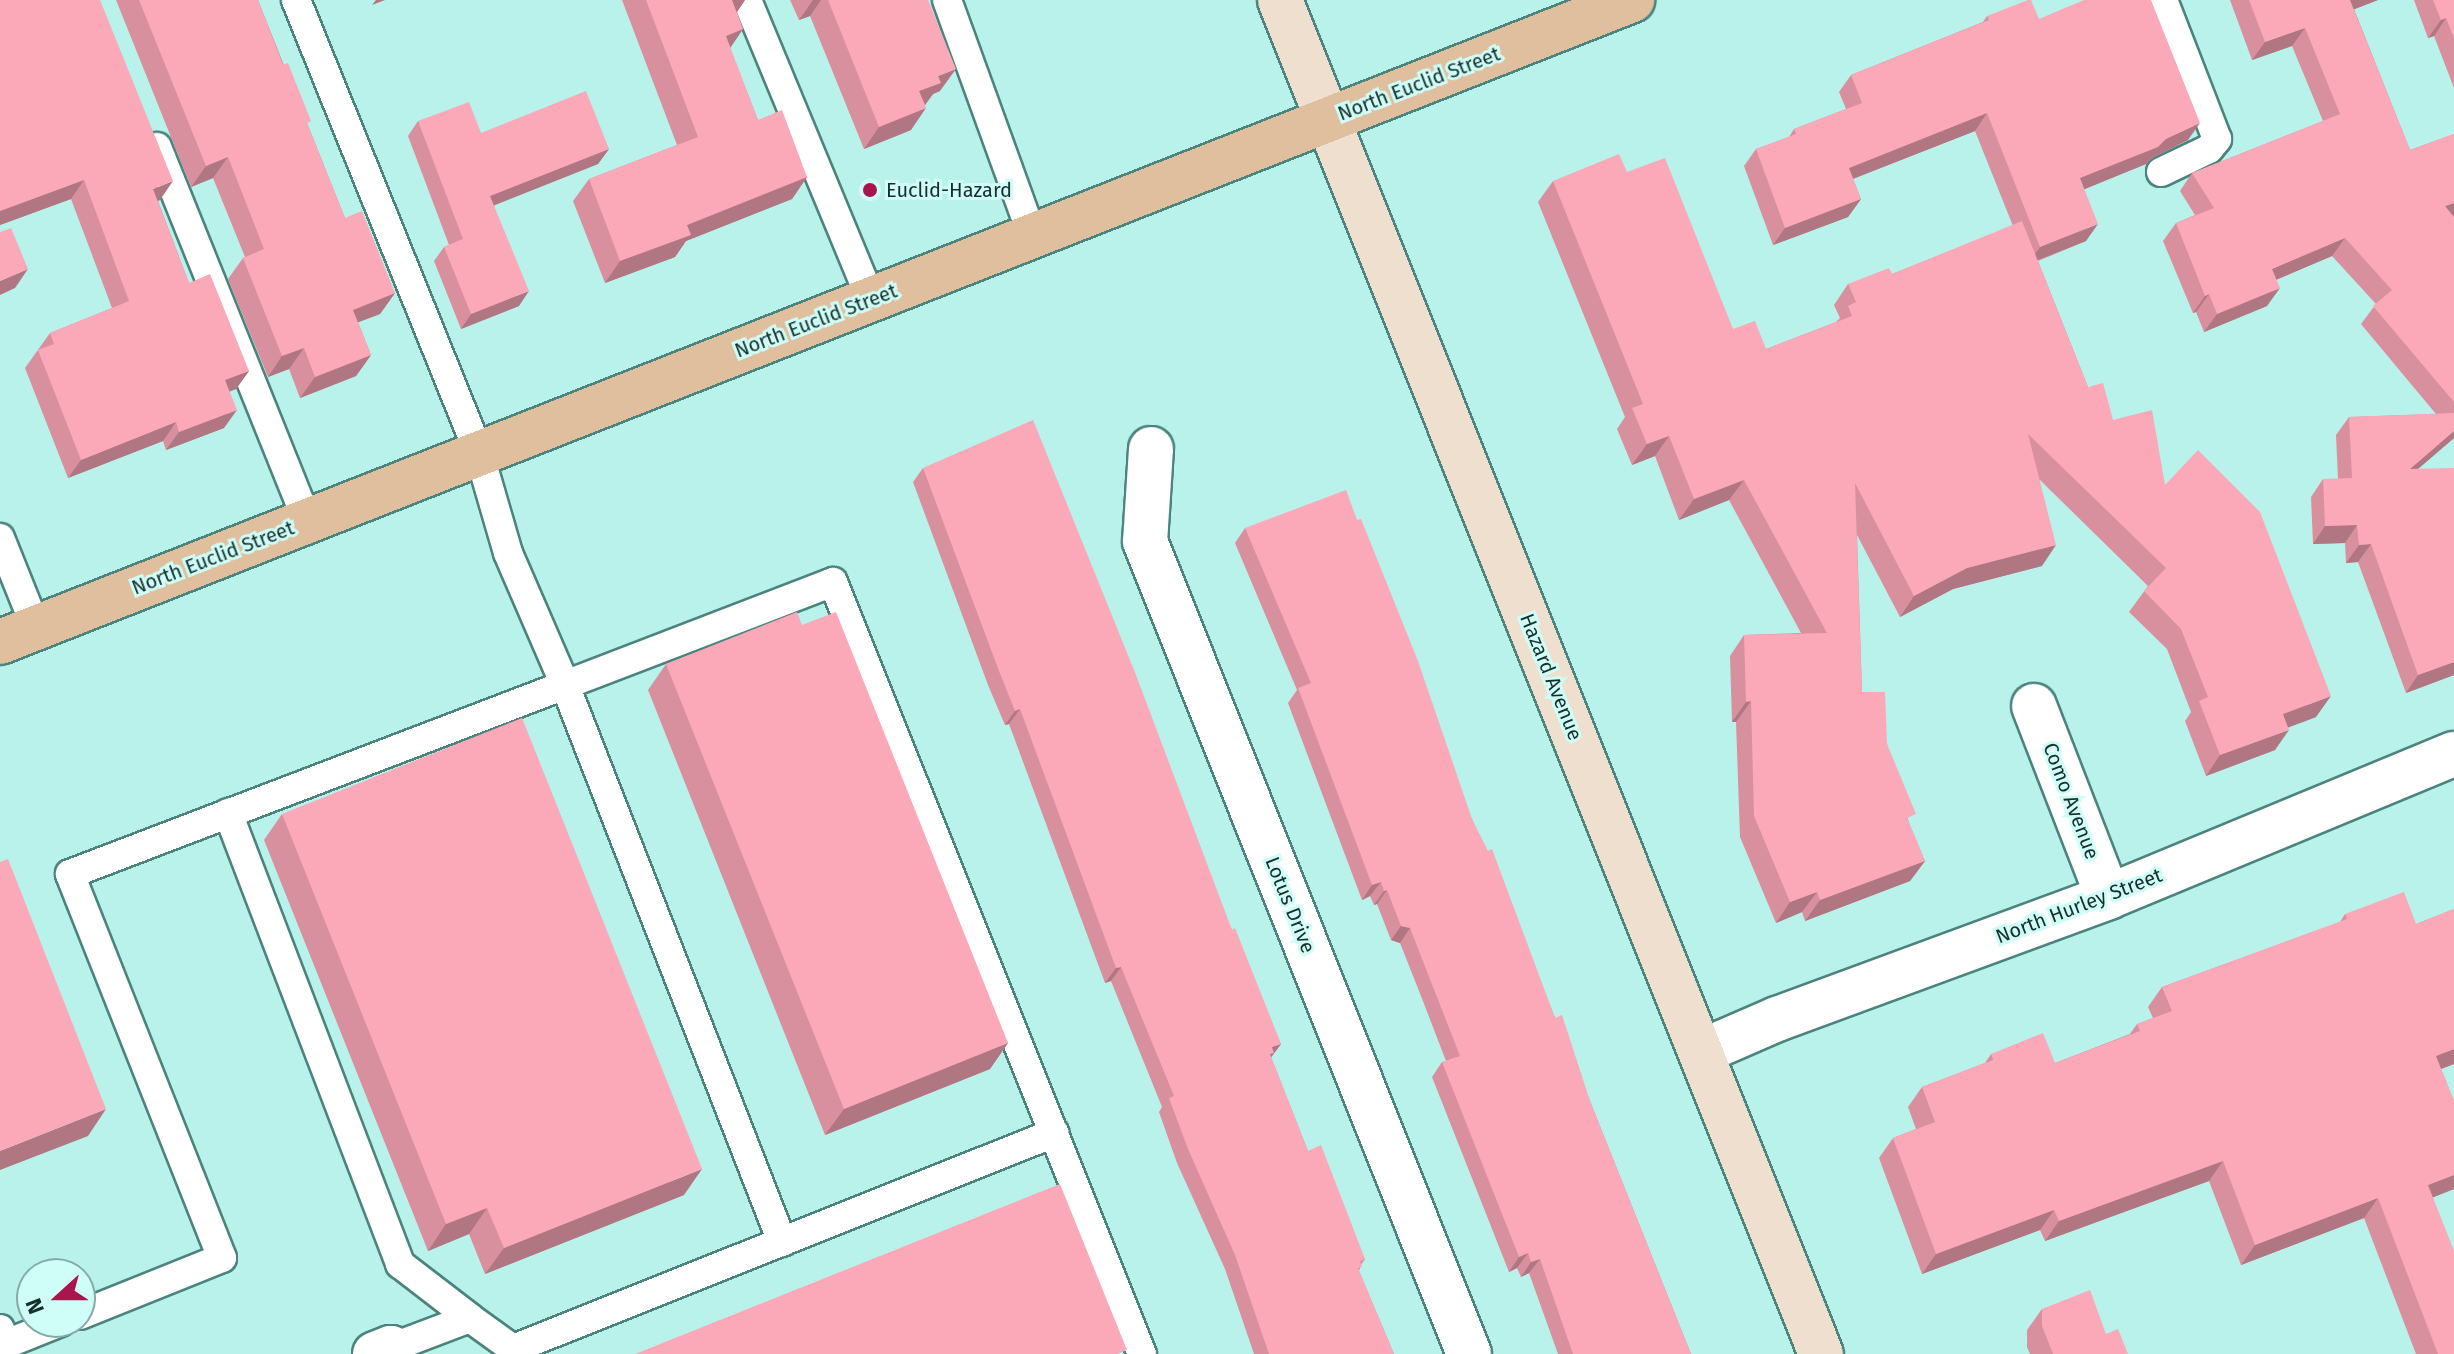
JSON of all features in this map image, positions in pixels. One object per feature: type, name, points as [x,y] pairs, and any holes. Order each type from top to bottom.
[{"type":"main road","name":"North Euclid Street","points":[[18,635],[1632,0]]},
{"type":"street","name":"Hazard Avenue","points":[[1280,0],[1821,1354]]},
{"type":"street","name":"Lotus Drive","points":[[1151,449],[1145,541],[1469,1354]]},
{"type":"street","name":"Como Avenue","points":[[2034,706],[2108,897]]},
{"type":"street","name":"North Hurley Street","points":[[1701,1052],[1777,1019],[2108,897],[2454,754]]},
{"type":"lane","points":[[296,0],[479,453],[508,553],[565,685],[782,1242]]},
{"type":"lane","points":[[747,0],[871,299]]},
{"type":"lane","points":[[947,0],[1032,235]]},
{"type":"lane","points":[[2161,172],[2209,149],[2217,139],[2163,0]]},
{"type":"lane","points":[[144,116],[307,521]]},
{"type":"lane","points":[[0,538],[18,635]]},
{"type":"lane","points":[[96,1309],[222,1258],[70,874],[833,582],[1142,1354]]},
{"type":"lane","points":[[228,813],[400,1264],[513,1349],[1054,1133]]},
{"type":"lane","points":[[387,1352],[470,1318]]},
{"type":"lane","points":[[0,1329],[6,1344],[21,1338]]},
{"type":"building","points":[[0,0],[100,0],[173,181],[153,189],[189,283],[210,274],[249,371],[225,380],[237,410],[179,432],[176,422],[81,460],[38,350],[54,344],[50,333],[129,301],[84,180],[0,211]]},
{"type":"building","points":[[139,0],[258,0],[283,65],[288,63],[311,121],[307,123],[345,218],[362,211],[395,293],[353,310],[371,355],[315,377],[304,348],[282,356],[243,258],[264,249],[228,157],[206,166]]},
{"type":"building","points":[[646,0],[732,0],[743,29],[726,36],[758,120],[782,110],[807,177],[687,225],[691,235],[620,261],[589,179],[698,137]]},
{"type":"building","points":[[828,0],[928,0],[956,69],[938,76],[941,83],[919,91],[926,108],[879,127]]},
{"type":"building","points":[[2031,0],[2039,19],[2084,0],[2151,0],[2200,123],[2166,139],[2158,147],[2080,178],[2098,224],[2040,247],[1987,113],[1849,168],[1861,199],[1785,228],[1756,149],[1796,134],[1794,129],[1862,103],[1851,75],[1989,20],[1987,16]]},
{"type":"building","points":[[2249,0],[2350,0],[2410,150],[2454,134],[2454,203],[2445,206],[2454,217],[2454,402],[2373,306],[2392,290],[2345,238],[2272,269],[2280,288],[2217,314],[2209,294],[2205,296],[2176,223],[2214,208],[2192,173],[2340,114],[2305,28],[2265,42]]},
{"type":"building","points":[[2433,0],[2454,0],[2454,38],[2446,18],[2441,20]]},
{"type":"building","points":[[586,91],[609,149],[490,196],[529,291],[471,314],[444,247],[463,239],[418,121],[469,102],[481,133]]},
{"type":"building","points":[[1619,154],[1627,172],[1665,158],[1733,329],[1755,321],[1766,349],[1852,316],[1848,306],[1856,302],[1848,284],[1889,268],[1892,274],[2022,221],[2088,387],[2103,383],[2113,420],[2152,410],[2165,485],[2198,450],[2260,512],[2331,696],[2283,714],[2289,730],[2220,755],[2199,701],[2208,697],[2181,629],[2144,591],[2166,568],[2028,434],[2056,545],[1967,568],[1914,596],[1855,483],[1862,692],[1885,692],[1887,744],[1916,814],[1907,818],[1925,861],[1820,900],[1817,892],[1790,902],[1754,816],[1751,701],[1746,702],[1744,635],[1827,633],[1744,480],[1694,499],[1669,436],[1647,444],[1632,408],[1643,404],[1553,181]]},
{"type":"building","points":[[11,228],[28,269],[0,281],[0,232]]},
{"type":"building","points":[[2454,413],[2454,431],[2410,469],[2454,468],[2454,662],[2418,675],[2371,544],[2359,545],[2357,525],[2325,526],[2323,479],[2352,478],[2349,417]]},
{"type":"building","points":[[1033,420],[1136,675],[1232,930],[1235,928],[1281,1044],[1272,1047],[1274,1053],[1270,1054],[1308,1151],[1321,1145],[1365,1259],[1360,1261],[1362,1267],[1358,1268],[1394,1354],[1269,1354],[1235,1255],[1169,1098],[1174,1096],[1121,967],[1116,968],[1020,709],[1015,711],[999,671],[923,468]]},
{"type":"building","points":[[1346,490],[1357,520],[1361,519],[1418,661],[1472,819],[1488,851],[1492,849],[1555,1018],[1562,1015],[1590,1101],[1691,1354],[1573,1354],[1540,1259],[1531,1262],[1528,1253],[1519,1257],[1442,1062],[1460,1056],[1410,928],[1401,926],[1381,882],[1372,885],[1298,688],[1311,683],[1245,528]]},
{"type":"building","points":[[797,612],[802,625],[836,612],[1008,1043],[844,1109],[666,664]]},
{"type":"building","points":[[522,718],[702,1169],[504,1248],[487,1208],[446,1224],[282,814]]},
{"type":"building","points":[[8,859],[106,1109],[0,1151],[0,862]]},
{"type":"building","points":[[2404,892],[2416,924],[2454,909],[2454,1049],[2436,1056],[2454,1101],[2454,1175],[2428,1185],[2454,1251],[2454,1354],[2438,1354],[2378,1198],[2255,1245],[2223,1161],[2059,1221],[2054,1210],[1936,1254],[1893,1138],[1935,1122],[1922,1087],[1993,1060],[1991,1054],[2043,1033],[2055,1063],[2140,1031],[2137,1024],[2172,1011],[2162,987],[2347,919],[2345,914]]},
{"type":"building","points":[[1060,1184],[1127,1350],[1117,1354],[635,1354]]},
{"type":"building","points":[[2090,1290],[2106,1334],[2118,1329],[2128,1354],[2053,1354],[2042,1326],[2042,1309]]},
{"type":"place","name":"Euclid-Hazard","points":[[870,190]]}]
